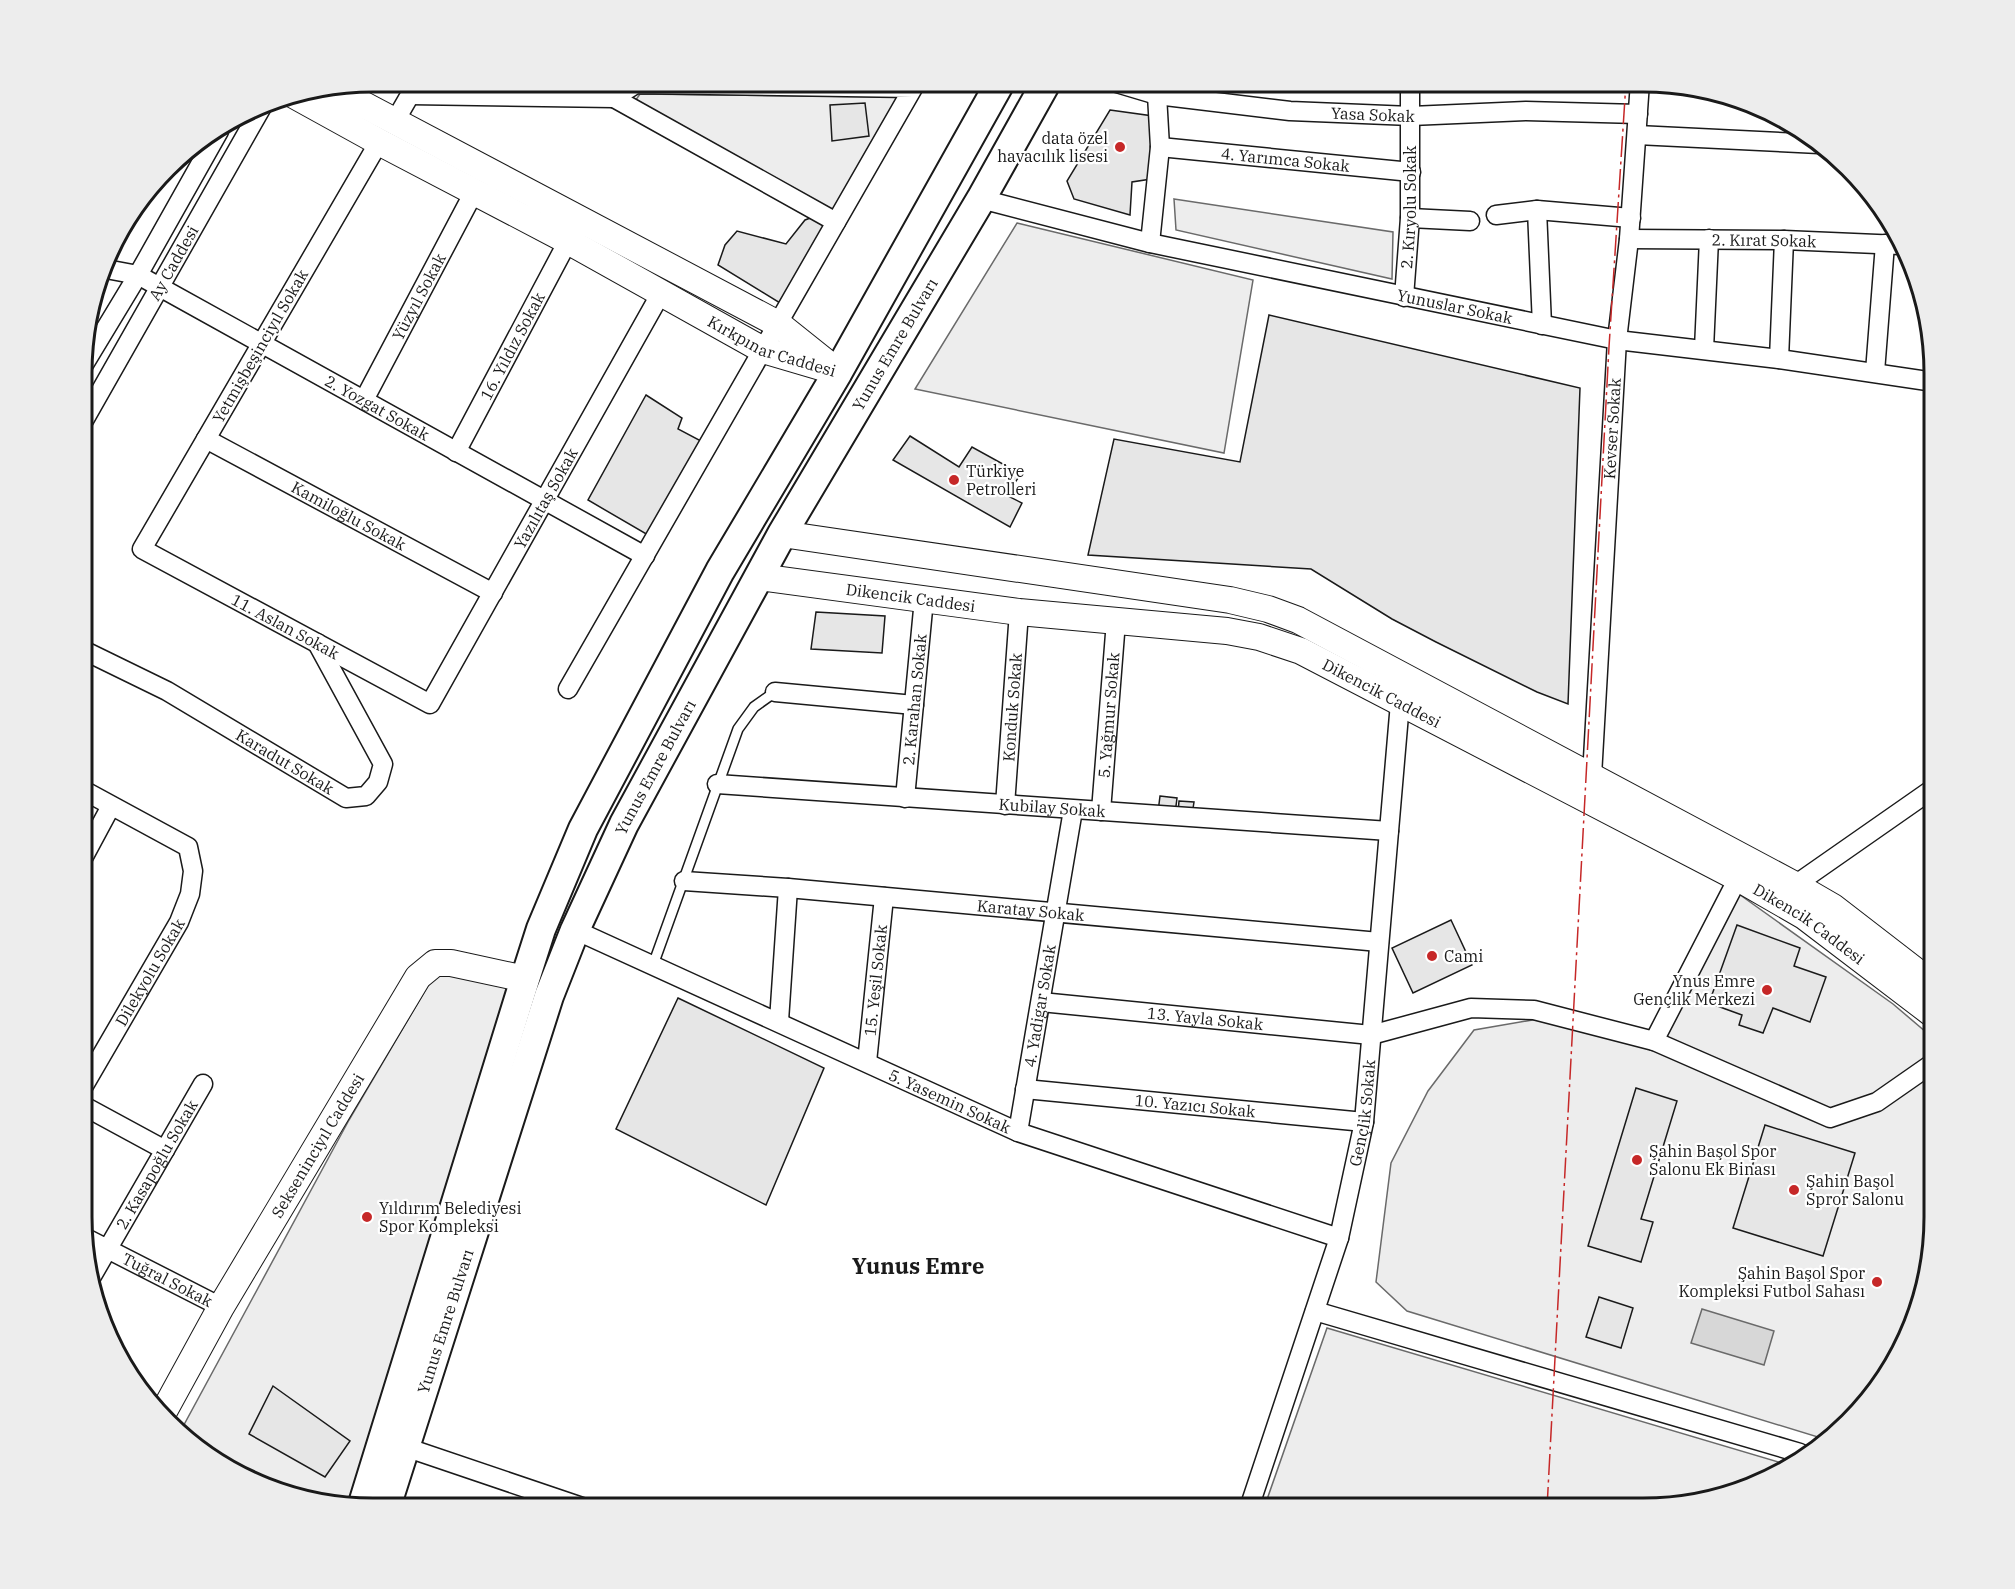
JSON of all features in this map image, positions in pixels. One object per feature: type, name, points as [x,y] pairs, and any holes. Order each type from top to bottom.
[{"type":"main road","name":"Yunus Emre Bulvarı","points":[[365,1498],[525,979],[541,930],[583,829],[729,555],[838,372],[996,92]]},
{"type":"main road","name":"Yunus Emre Bulvarı","points":[[389,1498],[549,996],[575,930],[624,824],[782,534],[981,200],[1041,92]]},
{"type":"main road","name":"Kırkpınar Caddesi","points":[[345,93],[778,324],[838,372]]},
{"type":"main road","name":"Kırkpınar Caddesi","points":[[303,100],[568,241],[763,350],[838,372]]},
{"type":"main road","points":[[838,372],[867,389]]},
{"type":"main road","name":"Dikencik Caddesi","points":[[782,534],[1230,600],[1268,609],[1298,620],[1795,885],[1833,907],[1924,978]]},
{"type":"main road","name":"Dikencik Caddesi","points":[[759,577],[1020,612],[1227,631],[1259,637],[1301,651],[1738,878],[1804,916],[1924,1007]]},
{"type":"main road","name":"Sekseninciyıl Caddesi","points":[[166,1407],[221,1307],[418,977],[435,963],[451,963],[525,979]]},
{"type":"street","points":[[395,121],[412,92]]},
{"type":"street","points":[[494,92],[614,98],[836,222]]},
{"type":"street","points":[[614,98],[623,92]]},
{"type":"street","points":[[568,689],[911,92]]},
{"type":"street","name":"Yasa Sokak","points":[[1150,92],[1290,111],[1411,116],[1526,111],[1638,114]]},
{"type":"street","name":"2. Kıryolu Sokak","points":[[1404,297],[1410,218],[1410,92]]},
{"type":"street","name":"Kevser Sokak","points":[[1592,776],[1617,340],[1631,218],[1639,92]]},
{"type":"street","points":[[1150,243],[1160,147],[1157,94]]},
{"type":"street","name":"Ay Caddesi","points":[[92,407],[257,116]]},
{"type":"street","points":[[1637,135],[1804,143]]},
{"type":"street","name":"Ay Caddesi","points":[[92,352],[213,141]]},
{"type":"street","name":"Yetmişbeşinciyıl Sokak","points":[[142,549],[379,142]]},
{"type":"street","name":"4. Yarımca Sokak","points":[[1160,147],[1411,172]]},
{"type":"street","name":"Yüzyıl Sokak","points":[[364,400],[474,192]]},
{"type":"street","name":"Yunuslar Sokak","points":[[981,200],[1150,243],[1617,340],[1704,349],[1924,380]]},
{"type":"street","points":[[1496,215],[1537,210],[1631,218]]},
{"type":"street","points":[[1537,210],[1542,325]]},
{"type":"street","points":[[1410,218],[1470,221]]},
{"type":"street","name":"2. Kırat Sokak","points":[[1629,239],[1784,240],[1893,244]]},
{"type":"street","points":[[1704,349],[1709,239]]},
{"type":"street","points":[[1779,359],[1784,240]]},
{"type":"street","name":"16. Yıldız Sokak","points":[[456,452],[568,241]]},
{"type":"street","points":[[1875,372],[1893,244]]},
{"type":"street","name":"2. Yozgat Sokak","points":[[111,269],[138,275],[645,556]]},
{"type":"street","name":"Yazılıtaş Sokak","points":[[430,704],[661,293]]},
{"type":"street","name":"Kamiloğlu Sokak","points":[[206,439],[493,593]]},
{"type":"street","name":"11. Aslan Sokak","points":[[142,549],[430,704]]},
{"type":"street","name":"2. Karahan Sokak","points":[[905,798],[924,599]]},
{"type":"street","name":"Konduk Sokak","points":[[1005,805],[1020,612]]},
{"type":"street","name":"5. Yağmur Sokak","points":[[1101,812],[1116,621]]},
{"type":"street","name":"Karadut Sokak","points":[[92,654],[167,691],[346,798],[366,796],[378,782],[383,764],[317,643]]},
{"type":"street","points":[[775,692],[914,705]]},
{"type":"street","name":"Gençlik Sokak","points":[[1252,1498],[1339,1238],[1364,1122],[1400,703]]},
{"type":"street","name":"Kubilay Sokak","points":[[717,784],[1389,831]]},
{"type":"street","points":[[92,793],[111,806],[92,841]]},
{"type":"street","points":[[1795,885],[1924,795]]},
{"type":"street","name":"Dilekyolu Sokak","points":[[92,1072],[179,922],[190,894],[193,871],[188,847],[111,806]]},
{"type":"street","name":"4. Yadigar Sokak","points":[[1018,1132],[1073,810]]},
{"type":"street","points":[[1654,1041],[1738,878]]},
{"type":"street","name":"Karatay Sokak","points":[[684,881],[788,888],[1379,942]]},
{"type":"street","points":[[779,1021],[788,888]]},
{"type":"street","name":"15. Yeşil Sokak","points":[[867,1062],[884,897]]},
{"type":"street","name":"5. Yasemin Sokak","points":[[575,930],[779,1021],[1018,1132],[1339,1238]]},
{"type":"street","name":"13. Yayla Sokak","points":[[1041,1002],[1371,1035]]},
{"type":"street","points":[[1371,1035],[1471,1008],[1534,1010],[1654,1041],[1830,1118],[1877,1102],[1924,1071]]},
{"type":"street","name":"2. Kasapoğlu Sokak","points":[[96,1268],[203,1084]]},
{"type":"street","name":"10. Yazıcı Sokak","points":[[1025,1089],[1364,1122]]},
{"type":"street","points":[[92,1110],[165,1150]]},
{"type":"street","name":"Tuğral Sokak","points":[[93,1242],[221,1307]]},
{"type":"street","points":[[1315,1311],[1796,1452]]},
{"type":"street","points":[[405,1447],[555,1498]]},
{"type":"lane","points":[[653,965],[738,729],[754,707],[775,692]]},
{"type":"shaded area","points":[[640,94],[899,97],[833,212],[635,101]]},
{"type":"shaded area","points":[[1174,199],[1393,232],[1392,279],[1176,230]]},
{"type":"shaded area","points":[[1017,223],[1253,280],[1224,453],[915,389]]},
{"type":"shaded area","points":[[1736,892],[1893,1004],[1924,1030],[1924,1216],[1921,1253],[1914,1289],[1895,1341],[1876,1373],[1854,1402],[1816,1437],[1407,1311],[1376,1282],[1391,1163],[1428,1091],[1474,1030],[1538,1019],[1660,1034]]},
{"type":"shaded area","name":"Yıldırım Belediyesi Spor Kompleksi","points":[[436,972],[512,984],[351,1497],[300,1488],[248,1469],[216,1450],[184,1425],[349,1120]]},
{"type":"shaded area","points":[[1702,1309],[1774,1331],[1764,1365],[1691,1343]]},
{"type":"shaded area","points":[[1327,1328],[1779,1462],[1733,1483],[1697,1492],[1661,1497],[1268,1498]]},
{"type":"building","points":[[865,103],[869,136],[832,141],[830,105]]},
{"type":"building","name":"data özel havacılık lisesi","points":[[1110,110],[1153,116],[1151,179],[1132,182],[1130,215],[1074,199],[1067,181]]},
{"type":"building","points":[[821,214],[824,226],[780,303],[718,265],[725,245],[737,231],[786,244],[805,220]]},
{"type":"building","points":[[1269,315],[1580,388],[1568,704],[1537,692],[1392,619],[1311,569],[1088,555],[1114,439],[1240,462]]},
{"type":"building","points":[[646,395],[682,418],[678,429],[701,441],[648,535],[588,500]]},
{"type":"building","points":[[910,436],[959,467],[972,447],[1021,474],[1006,495],[1022,503],[1010,527],[893,460]]},
{"type":"building","points":[[816,612],[885,616],[882,653],[811,649]]},
{"type":"building","points":[[1160,796],[1177,798],[1175,814],[1158,812]]},
{"type":"building","points":[[1179,801],[1194,802],[1192,815],[1178,813]]},
{"type":"building","name":"Cami","points":[[1451,920],[1472,965],[1413,993],[1392,948]]},
{"type":"building","name":"Ynus Emre Gençlik Merkezi","points":[[1737,925],[1800,948],[1794,966],[1826,977],[1810,1022],[1773,1008],[1763,1033],[1739,1025],[1742,1015],[1709,1003]]},
{"type":"building","points":[[678,998],[824,1068],[766,1205],[616,1129]]},
{"type":"building","name":"Şahin Başol Spor Salonu Ek Binası","points":[[1636,1088],[1677,1101],[1641,1219],[1653,1222],[1641,1262],[1588,1246]]},
{"type":"building","name":"Şahin Başol Spror Salonu","points":[[1765,1125],[1855,1153],[1823,1256],[1733,1228]]},
{"type":"building","points":[[1599,1297],[1633,1308],[1621,1348],[1586,1337]]},
{"type":"building","points":[[273,1386],[350,1441],[325,1477],[249,1434]]},
{"type":"power","points":[[1548,1498],[1609,347],[1625,92]]},
{"type":"place","name":"data özel havacılık lisesi","points":[[1120,147]]},
{"type":"place","name":"Türkiye Petrolleri","points":[[954,480]]},
{"type":"place","name":"Cami","points":[[1432,956]]},
{"type":"place","name":"Ynus Emre Gençlik Merkezi","points":[[1767,990]]},
{"type":"place","name":"Şahin Başol Spor Salonu Ek Binası","points":[[1637,1160]]},
{"type":"place","name":"Şahin Başol Spror Salonu","points":[[1794,1190]]},
{"type":"place","name":"Yıldırım Belediyesi Spor Kompleksi","points":[[367,1217]]},
{"type":"place","name":"Şahin Başol Spor Kompleksi Futbol Sahası","points":[[1877,1282]]},
{"type":"district","name":"Yunus Emre","points":[[918,1266]]}]
